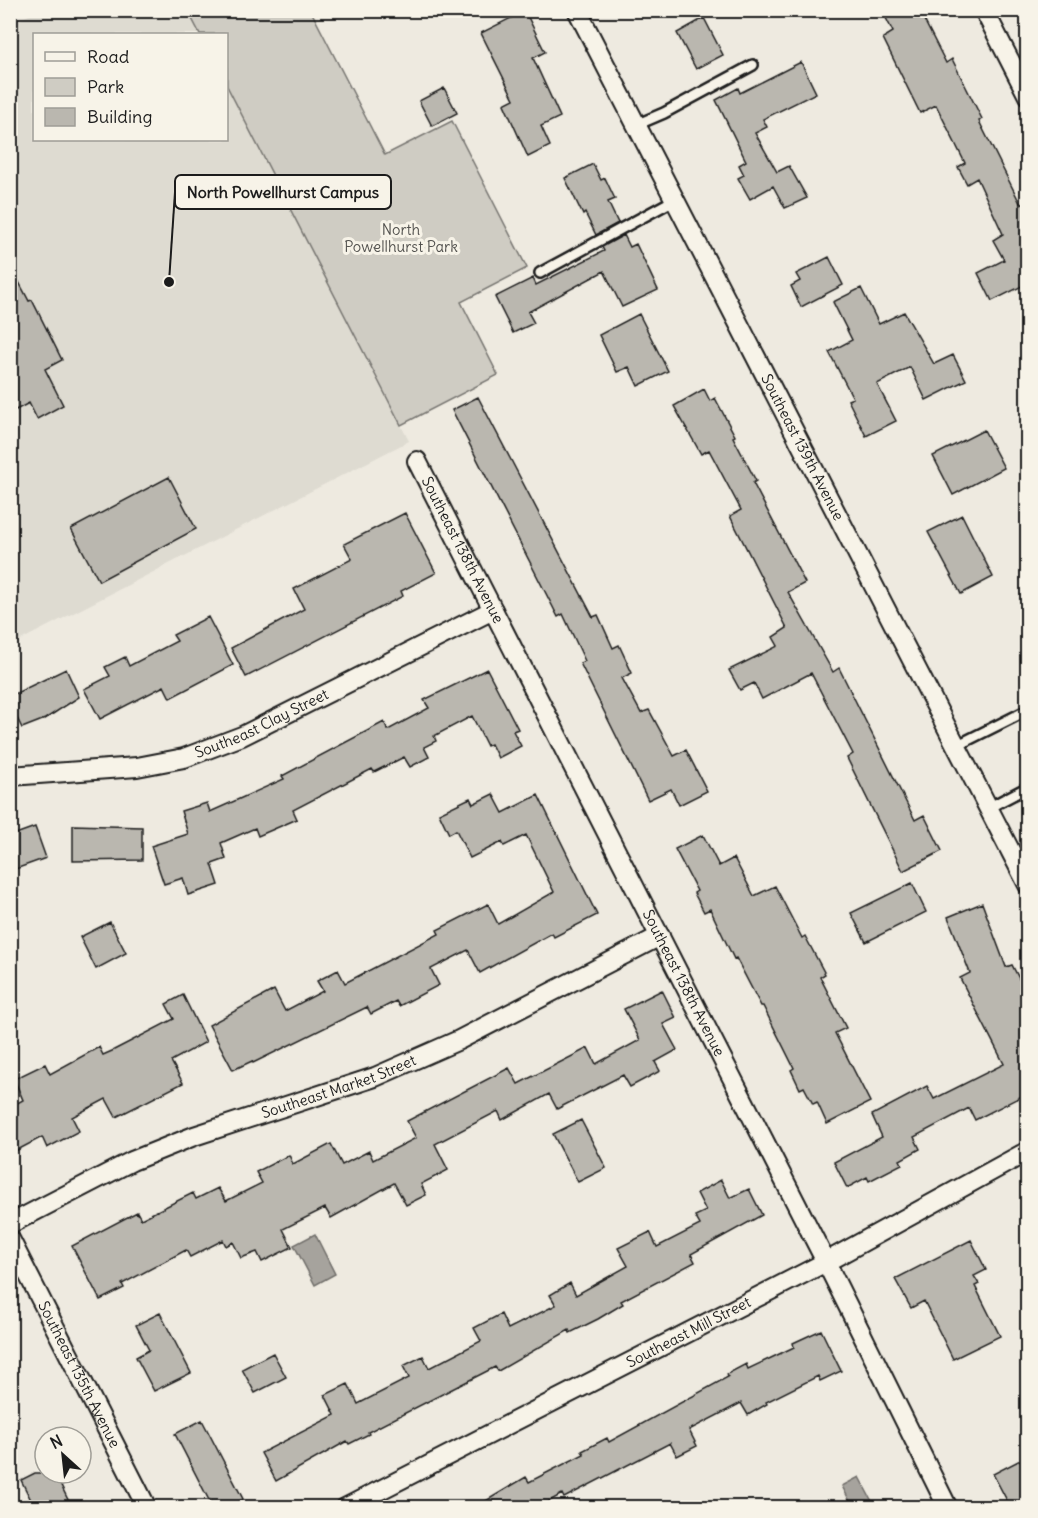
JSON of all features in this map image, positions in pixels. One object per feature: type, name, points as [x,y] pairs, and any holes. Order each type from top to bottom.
[{"type":"street","name":"Southeast 139th Avenue","points":[[577,10],[1028,885]]},
{"type":"street","points":[[984,10],[1028,96]]},
{"type":"street","name":"Southeast 138th Avenue","points":[[417,461],[826,1262],[948,1508]]},
{"type":"street","name":"Southeast Clay Street","points":[[10,776],[137,767],[184,758],[242,736],[493,610]]},
{"type":"street","name":"Southeast Market Street","points":[[10,1224],[132,1161],[195,1136],[375,1077],[459,1040],[660,936]]},
{"type":"street","name":"Southeast Mill Street","points":[[345,1508],[826,1262],[1028,1151]]},
{"type":"street","name":"Southeast 135th Avenue","points":[[10,1239],[147,1508]]},
{"type":"lane","points":[[636,125],[753,65]]},
{"type":"lane","points":[[540,273],[674,200]]},
{"type":"lane","points":[[956,746],[1028,710]]},
{"type":"lane","points":[[988,808],[1028,787]]},
{"type":"shaded area","points":[[37,11],[188,11],[199,33],[33,33],[33,141],[228,141],[228,88],[409,441],[11,645],[11,24]]},
{"type":"shaded area","points":[[315,1234],[335,1274],[315,1285],[294,1245]]},
{"type":"shaded area","points":[[859,1477],[875,1507],[853,1507],[842,1486]]},
{"type":"green space","name":"North Powellhurst Park","points":[[188,11],[311,11],[385,155],[452,121],[527,268],[461,302],[498,375],[401,425],[228,88],[228,33],[199,33]]},
{"type":"building","points":[[882,10],[919,10],[946,63],[952,59],[982,119],[979,121],[1021,205],[1028,201],[1028,283],[992,301],[978,273],[1004,260],[993,240],[1003,234],[977,178],[967,184],[958,167],[965,163],[936,105],[920,113],[883,38],[893,32]]},
{"type":"building","points":[[525,11],[545,52],[533,58],[560,117],[541,126],[550,146],[528,157],[504,104],[514,99],[481,33]]},
{"type":"building","points":[[704,18],[723,55],[696,69],[677,33]]},
{"type":"building","points":[[801,62],[816,93],[763,119],[767,127],[755,133],[777,172],[789,166],[807,198],[785,208],[773,186],[750,199],[738,178],[744,175],[739,165],[746,161],[716,100],[738,88],[740,93]]},
{"type":"building","points":[[444,88],[457,113],[432,126],[419,101]]},
{"type":"building","points":[[593,164],[601,180],[605,178],[615,199],[608,202],[618,223],[596,235],[585,213],[583,215],[565,178]]},
{"type":"building","points":[[624,235],[630,247],[636,244],[658,290],[622,307],[604,271],[528,312],[534,323],[513,333],[495,297],[533,278],[536,285],[604,251],[602,247]]},
{"type":"building","points":[[829,257],[843,285],[801,307],[791,286],[800,281],[796,274]]},
{"type":"building","points":[[10,265],[29,301],[32,300],[62,360],[45,369],[63,405],[37,419],[29,403],[10,413]]},
{"type":"building","points":[[861,288],[879,324],[904,312],[934,364],[953,355],[966,380],[926,400],[910,367],[877,384],[896,421],[866,436],[848,400],[853,398],[829,352],[852,340],[833,302]]},
{"type":"building","points":[[639,314],[668,371],[638,386],[629,367],[617,372],[599,335]]},
{"type":"building","points":[[704,389],[710,401],[715,398],[735,436],[733,437],[756,481],[753,483],[805,583],[788,592],[833,672],[839,668],[915,820],[924,815],[942,851],[903,871],[847,758],[853,754],[811,673],[762,699],[754,683],[740,690],[729,670],[778,646],[773,637],[787,628],[730,516],[741,510],[709,450],[701,454],[674,406]]},
{"type":"building","points":[[478,397],[593,617],[598,615],[613,648],[619,645],[632,673],[622,678],[641,713],[649,710],[674,756],[686,750],[707,791],[679,805],[671,789],[648,800],[580,663],[585,661],[563,614],[558,617],[452,410]]},
{"type":"building","points":[[984,430],[1004,468],[953,495],[933,456]]},
{"type":"building","points":[[169,477],[196,529],[99,581],[71,529]]},
{"type":"building","points":[[405,513],[436,573],[401,591],[403,596],[246,677],[231,648],[304,609],[294,589],[352,559],[344,544]]},
{"type":"building","points":[[962,515],[993,577],[961,594],[928,532]]},
{"type":"building","points":[[208,617],[233,665],[170,698],[164,686],[100,719],[84,689],[110,676],[105,667],[125,657],[129,666],[177,641],[173,635]]},
{"type":"building","points":[[66,669],[79,697],[45,719],[22,728],[10,704],[10,696]]},
{"type":"building","points":[[487,669],[518,729],[513,731],[521,746],[498,758],[491,744],[487,746],[472,716],[434,736],[436,741],[424,747],[429,757],[410,767],[404,757],[374,772],[372,769],[293,810],[297,819],[258,836],[255,828],[221,843],[226,859],[212,864],[219,885],[188,895],[183,878],[164,884],[151,846],[188,834],[181,811],[207,803],[210,812],[284,779],[282,776],[384,722],[388,730],[429,708],[424,700]]},
{"type":"building","points":[[493,794],[503,813],[538,795],[597,915],[554,937],[552,933],[480,973],[468,950],[431,969],[439,985],[399,1006],[396,1001],[371,1014],[367,1007],[253,1063],[252,1061],[233,1070],[209,1025],[274,990],[285,1011],[323,991],[317,981],[338,970],[345,983],[439,934],[437,930],[488,904],[498,924],[554,892],[526,835],[504,846],[502,842],[470,858],[456,830],[449,834],[439,813],[470,798],[473,804]]},
{"type":"building","points":[[73,825],[142,827],[142,860],[73,861]]},
{"type":"building","points":[[35,827],[46,858],[10,871],[10,836]]},
{"type":"building","points":[[703,835],[719,866],[734,858],[754,896],[775,886],[802,938],[805,936],[825,974],[820,977],[846,1028],[835,1033],[870,1102],[827,1124],[817,1102],[813,1104],[804,1087],[800,1089],[791,1070],[794,1068],[763,1006],[736,958],[734,959],[710,909],[704,912],[694,893],[697,891],[675,849]]},
{"type":"building","points":[[912,883],[926,912],[866,942],[851,913]]},
{"type":"building","points":[[982,903],[1006,967],[1012,965],[1028,996],[1028,1093],[975,1120],[969,1108],[914,1137],[920,1149],[900,1160],[902,1164],[869,1181],[867,1177],[847,1188],[834,1162],[882,1137],[872,1115],[927,1086],[934,1099],[1004,1064],[960,978],[970,973],[948,917]]},
{"type":"building","points":[[110,922],[126,953],[96,969],[80,937]]},
{"type":"building","points":[[662,990],[676,1018],[663,1024],[677,1050],[655,1062],[660,1071],[630,1087],[623,1075],[557,1109],[549,1094],[502,1120],[498,1111],[435,1144],[448,1170],[421,1184],[426,1195],[406,1205],[394,1183],[331,1218],[325,1208],[283,1229],[292,1247],[262,1262],[257,1252],[241,1258],[233,1242],[226,1246],[223,1240],[190,1257],[186,1250],[122,1284],[124,1288],[100,1300],[72,1246],[137,1212],[141,1219],[193,1193],[196,1199],[218,1188],[226,1201],[262,1183],[256,1172],[289,1155],[293,1164],[331,1144],[342,1165],[369,1151],[373,1160],[416,1138],[407,1121],[509,1068],[518,1084],[588,1048],[596,1064],[640,1040],[624,1009]]},
{"type":"building","points":[[183,995],[206,1042],[171,1061],[183,1083],[116,1117],[106,1099],[72,1117],[79,1131],[47,1148],[42,1137],[10,1154],[10,1107],[23,1100],[14,1079],[45,1064],[50,1074],[99,1047],[103,1055],[112,1051],[174,1019],[166,1004]]},
{"type":"building","points":[[581,1120],[606,1168],[578,1182],[553,1134]]},
{"type":"building","points":[[721,1180],[730,1198],[749,1189],[762,1215],[691,1254],[695,1262],[621,1301],[623,1304],[598,1319],[570,1333],[569,1330],[498,1371],[495,1367],[349,1444],[347,1441],[276,1481],[261,1453],[335,1415],[325,1395],[348,1384],[358,1404],[409,1378],[403,1366],[423,1356],[429,1368],[481,1341],[474,1328],[501,1314],[508,1329],[556,1305],[550,1295],[570,1283],[576,1295],[628,1266],[618,1248],[650,1232],[657,1247],[700,1225],[695,1216],[706,1211],[697,1193]]},
{"type":"building","points":[[971,1240],[986,1270],[974,1276],[979,1284],[975,1286],[1000,1336],[953,1359],[924,1301],[911,1308],[895,1279]]},
{"type":"building","points":[[160,1313],[191,1373],[154,1391],[136,1357],[149,1350],[136,1325]]},
{"type":"building","points":[[821,1330],[841,1371],[820,1381],[818,1376],[766,1402],[767,1404],[748,1415],[741,1403],[689,1430],[697,1446],[677,1456],[670,1443],[564,1498],[562,1494],[537,1508],[474,1508],[526,1477],[529,1482],[584,1454],[582,1451],[607,1438],[609,1442],[728,1377],[727,1374],[746,1364],[748,1369],[794,1347],[793,1343]]},
{"type":"building","points":[[273,1353],[286,1377],[255,1393],[242,1369]]},
{"type":"building","points":[[202,1420],[243,1499],[226,1508],[213,1508],[175,1434]]},
{"type":"building","points":[[1028,1456],[1028,1508],[1011,1508],[993,1474]]},
{"type":"building","points":[[33,1474],[33,1485],[61,1485],[72,1508],[35,1508],[21,1480]]},
{"type":"place","name":"North Powellhurst Campus","points":[[169,282]]}]
